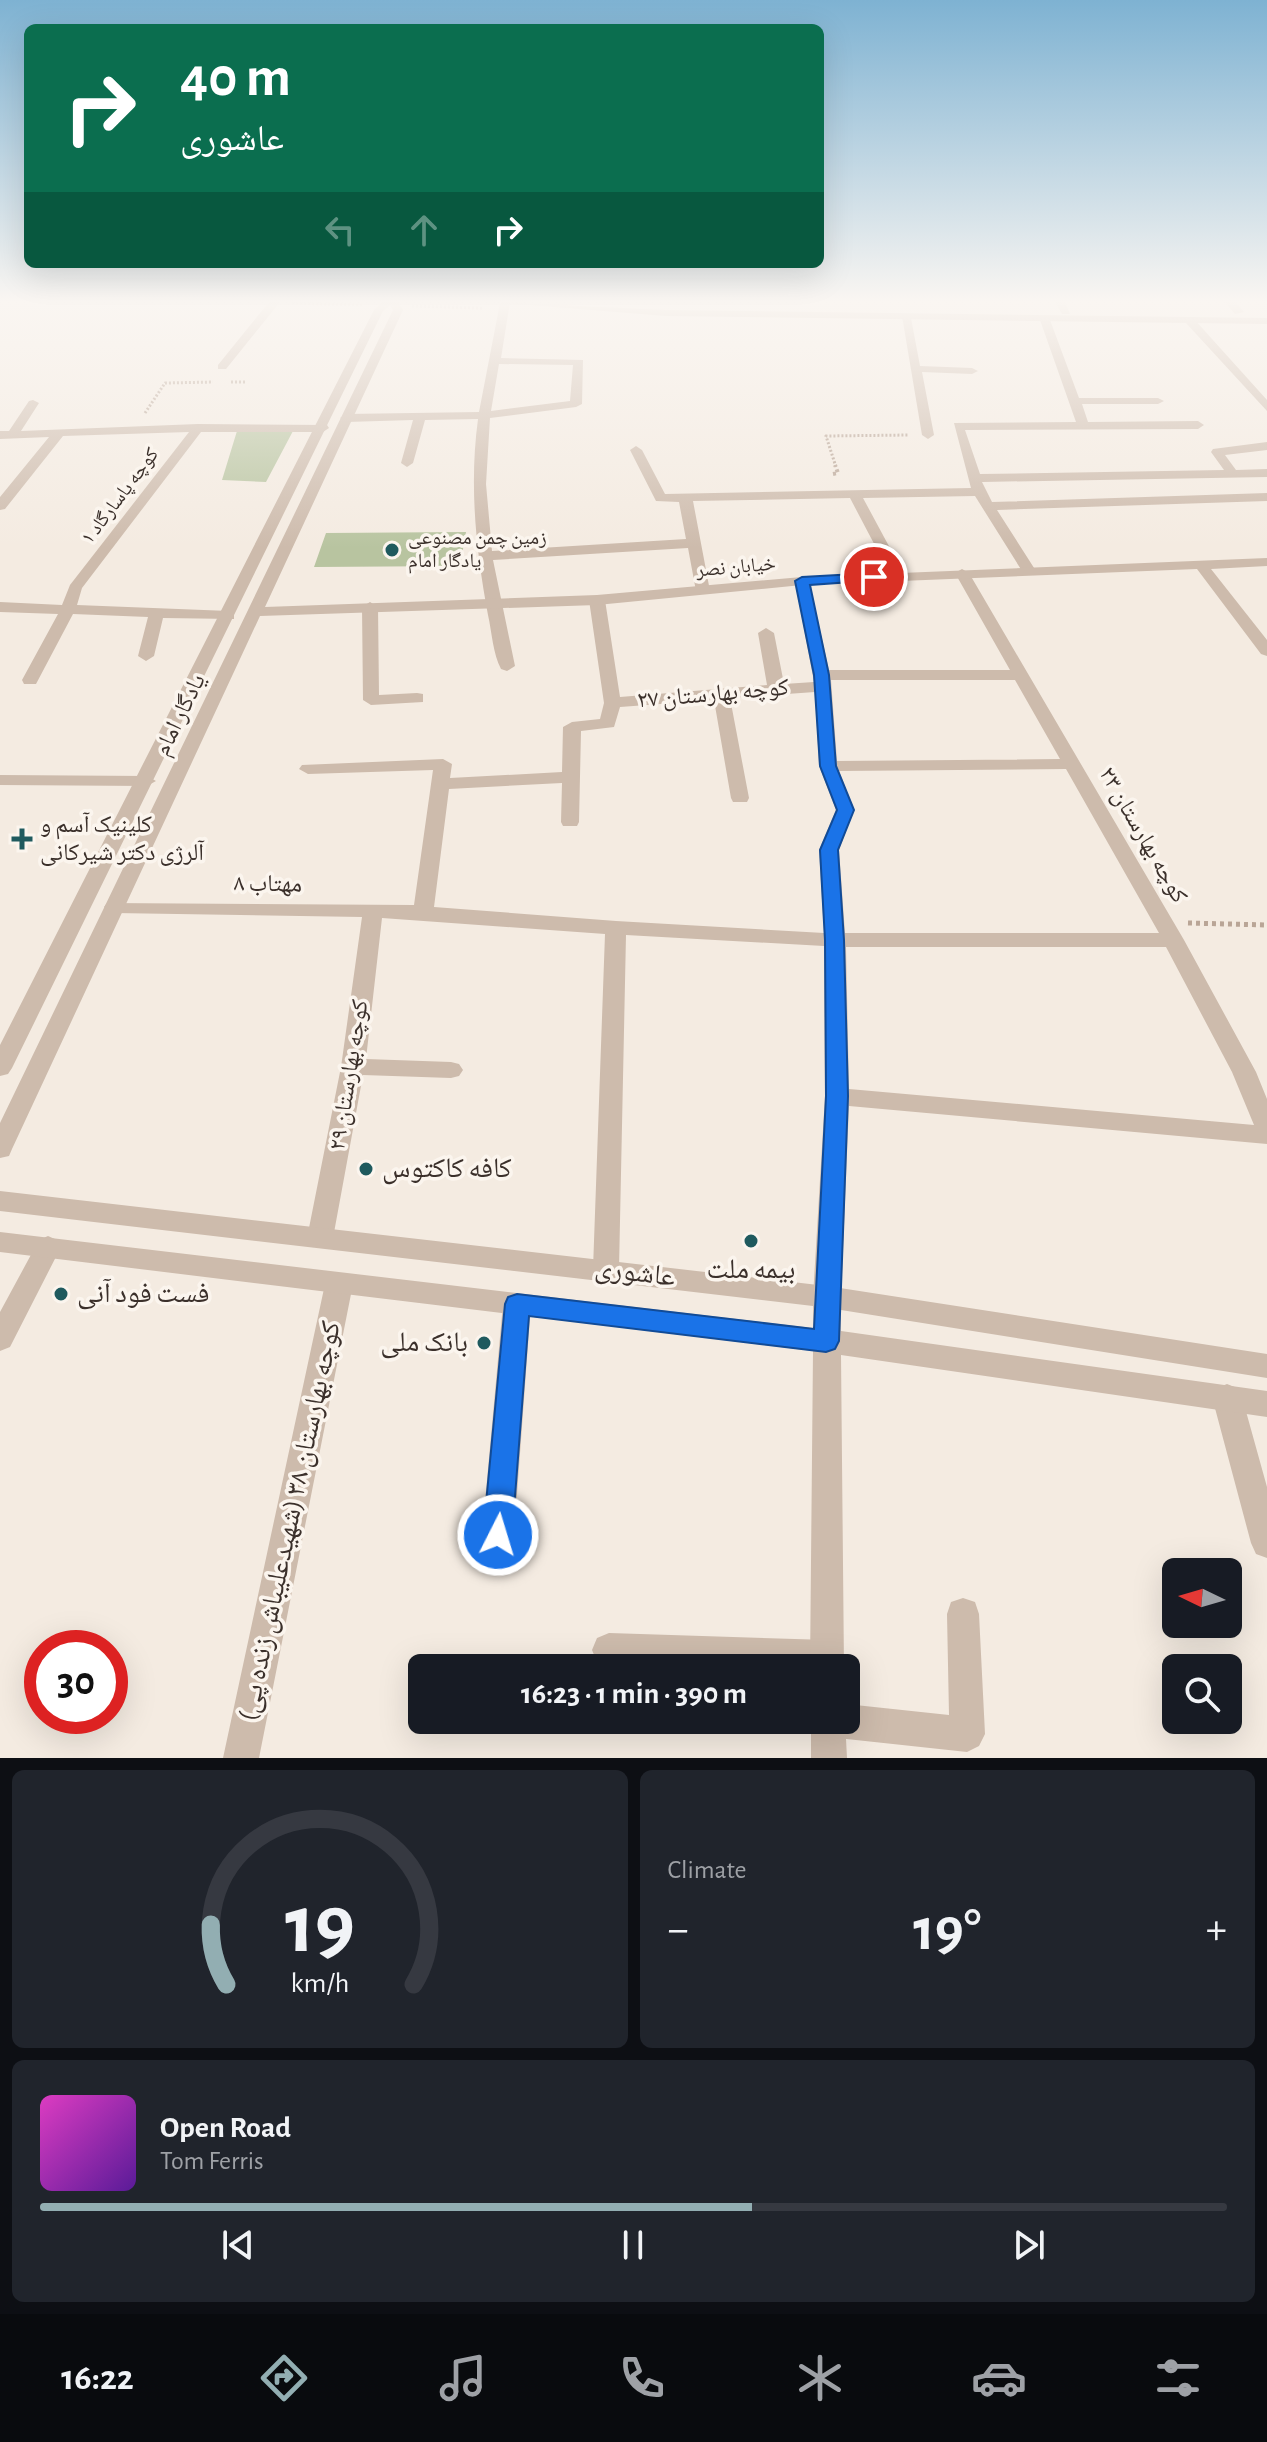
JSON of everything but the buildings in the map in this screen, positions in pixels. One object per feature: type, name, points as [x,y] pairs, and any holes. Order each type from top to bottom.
[{"type":"street","name":"یادگار امام","points":[[0,1068],[147,781],[279,508],[344,384]]},
{"type":"street","name":"یادگار امام","points":[[2,1141],[362,384]]},
{"type":"street","points":[[491,384],[484,415],[479,484],[485,556],[507,666]]},
{"type":"street","points":[[346,418],[484,415],[576,404],[577,384]]},
{"type":"street","points":[[920,384],[928,435]]},
{"type":"street","points":[[1068,384],[1084,427]]},
{"type":"street","points":[[1246,384],[1267,407]]},
{"type":"street","points":[[1074,401],[1158,401]]},
{"type":"street","points":[[6,435],[33,403]]},
{"type":"street","points":[[407,463],[420,417]]},
{"type":"street","points":[[1029,571],[978,485],[958,426],[1198,425]]},
{"type":"street","points":[[6,435],[198,428],[323,428]]},
{"type":"street","name":"کوچه پاسارگاد ۱","points":[[30,680],[68,610],[75,588],[198,428]]},
{"type":"street","points":[[0,506],[59,433]]},
{"type":"street","points":[[1233,474],[1217,452],[1267,446]]},
{"type":"street","points":[[636,450],[661,498],[1267,473]]},
{"type":"street","points":[[781,479],[785,494]]},
{"type":"street","points":[[853,492],[898,576]]},
{"type":"street","points":[[685,497],[703,591]]},
{"type":"street","points":[[989,506],[1267,497]]},
{"type":"street","points":[[279,508],[301,509]]},
{"type":"street","points":[[485,556],[695,543]]},
{"type":"street","name":"خیابان نصر","points":[[256,612],[597,600],[802,581],[1267,562]]},
{"type":"street","points":[[1201,565],[1267,651]]},
{"type":"street","name":"کوچه بهارستان ۲۳","points":[[962,573],[1168,932],[1244,1072],[1267,1128]]},
{"type":"street","points":[[802,581],[822,680],[828,766],[845,810],[829,850],[835,940],[837,1096],[826,1341],[827,1654]]},
{"type":"street","points":[[597,600],[612,703]]},
{"type":"street","points":[[0,607],[229,616]]},
{"type":"street","points":[[370,607],[371,700],[417,698]]},
{"type":"street","points":[[146,656],[156,615]]},
{"type":"street","points":[[766,633],[776,688]]},
{"type":"street","name":"کوچه بهارستان ۲۷","points":[[570,822],[572,727],[608,723],[612,703],[776,688],[822,680],[1021,675]]},
{"type":"street","points":[[721,693],[740,798]]},
{"type":"street","points":[[308,769],[443,764],[423,912]]},
{"type":"street","points":[[828,766],[1072,764]]},
{"type":"street","points":[[442,784],[572,777]]},
{"type":"street","points":[[0,780],[147,781]]},
{"type":"street","name":"مهتاب ۸","points":[[114,907],[423,912],[616,928],[835,940],[1168,932]]},
{"type":"street","name":"کوچه بهارستان ۲۹","points":[[320,1238],[353,1067],[373,911]]},
{"type":"street","points":[[606,1269],[616,928]]},
{"type":"street","points":[[353,1067],[451,1070]]},
{"type":"street","points":[[837,1096],[1267,1135]]},
{"type":"street","name":"عاشوری","points":[[0,1201],[827,1297],[1267,1366]]},
{"type":"street","name":"عاشوری","points":[[0,1242],[826,1341],[1267,1404]]},
{"type":"street","points":[[0,1339],[48,1247]]},
{"type":"street","name":"کوچه بهارستان ۳۸ (شهیدعلیباش زنده پی)","points":[[241,1758],[339,1284]]},
{"type":"street","points":[[498,1535],[517,1304]]},
{"type":"street","points":[[1227,1397],[1267,1543]]},
{"type":"street","points":[[860,1723],[967,1734],[963,1614]]},
{"type":"street","points":[[609,1650],[682,1654]]},
{"type":"street","points":[[828,1734],[829,1758]]},
{"type":"path","points":[[144,412],[164,384]]},
{"type":"path","points":[[781,479],[838,473],[826,436],[928,435]]},
{"type":"path","points":[[1168,932],[1267,925]]},
{"type":"green space","points":[[237,431],[293,431],[266,482],[222,480]]},
{"type":"green space","name":"زمین چمن مصنوعی یادگار امام","points":[[466,532],[460,566],[314,567],[326,533]]},
{"type":"place","name":"زمین چمن مصنوعی یادگار امام","points":[[392,550]]},
{"type":"place","name":"کلینیک آسم و آلرژی دکتر شیرکانی","points":[[22,839]]},
{"type":"place","name":"کافه کاکتوس","points":[[366,1169]]},
{"type":"place","name":"بیمه ملت","points":[[751,1241]]},
{"type":"place","name":"فست فود آنی","points":[[61,1294]]},
{"type":"place","name":"بانک ملی","points":[[484,1343]]},
{"type":"route","points":[[498,1535],[517,1304],[826,1341],[837,1096],[835,940],[829,850],[845,810],[828,766],[822,675],[802,581],[874,577]]}]
